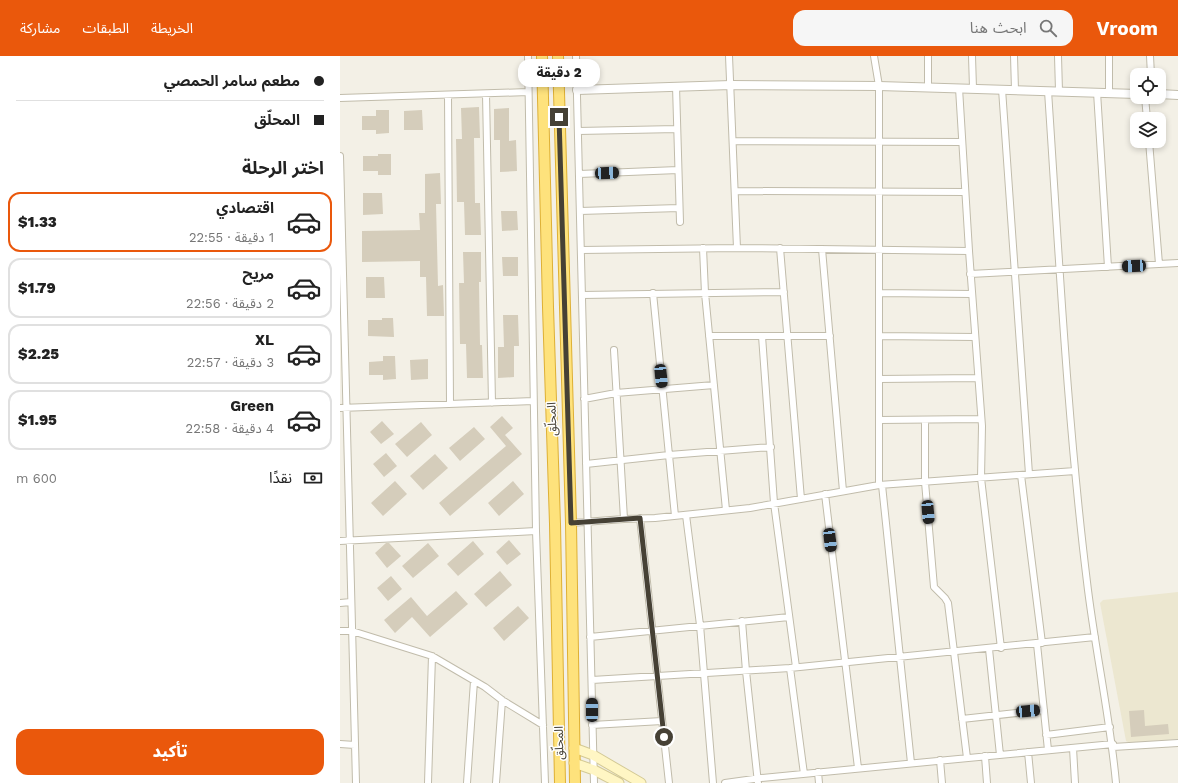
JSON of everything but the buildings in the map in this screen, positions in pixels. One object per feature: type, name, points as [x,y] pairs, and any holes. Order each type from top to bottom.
[{"type":"highway","name":"المحلّق","points":[[542,56],[555,524],[560,783]]},
{"type":"highway","name":"المحلّق","points":[[558,56],[571,523],[575,783]]},
{"type":"main road","points":[[574,748],[593,755],[641,783]]},
{"type":"main road","points":[[574,764],[594,770],[618,783]]},
{"type":"street","points":[[528,56],[536,531],[545,783]]},
{"type":"street","points":[[576,56],[594,783]]},
{"type":"street","points":[[729,56],[737,248]]},
{"type":"street","points":[[874,56],[878,86],[880,485],[911,763]]},
{"type":"street","points":[[928,56],[928,87]]},
{"type":"street","points":[[972,56],[973,88]]},
{"type":"street","points":[[1014,56],[1015,90]]},
{"type":"street","points":[[1058,56],[1059,91]]},
{"type":"street","points":[[1109,56],[1109,93]]},
{"type":"street","points":[[1150,56],[1151,68]]},
{"type":"street","points":[[577,90],[731,85],[928,87],[1130,94]]},
{"type":"street","points":[[676,86],[680,222]]},
{"type":"street","points":[[959,88],[970,274],[981,419],[981,478],[1001,648]]},
{"type":"street","points":[[1002,89],[1029,474]]},
{"type":"street","points":[[1048,91],[1075,471],[1087,584],[1113,746],[1116,783]]},
{"type":"street","points":[[340,98],[528,92]]},
{"type":"street","points":[[1097,92],[1108,267]]},
{"type":"street","points":[[486,94],[492,403]]},
{"type":"street","points":[[1166,94],[1178,95]]},
{"type":"street","points":[[448,95],[450,404]]},
{"type":"street","points":[[578,131],[677,129]]},
{"type":"street","points":[[733,141],[962,142]]},
{"type":"street","points":[[1150,148],[1159,264]]},
{"type":"street","points":[[340,156],[343,408],[350,541],[356,783]]},
{"type":"street","points":[[579,174],[678,170]]},
{"type":"street","points":[[735,191],[965,192]]},
{"type":"street","points":[[580,211],[679,208]]},
{"type":"street","points":[[703,248],[705,293],[726,510]]},
{"type":"street","points":[[581,250],[780,248],[969,251]]},
{"type":"street","points":[[780,248],[801,499]]},
{"type":"street","points":[[822,249],[843,491]]},
{"type":"street","points":[[970,274],[1178,263]]},
{"type":"street","points":[[582,295],[784,292]]},
{"type":"street","points":[[653,293],[675,516]]},
{"type":"street","points":[[879,293],[972,294]]},
{"type":"street","points":[[710,336],[830,336]]},
{"type":"street","points":[[762,336],[774,503],[789,617],[804,774]]},
{"type":"street","points":[[879,336],[975,337]]},
{"type":"street","points":[[614,350],[619,459],[624,518]]},
{"type":"street","points":[[879,379],[978,378]]},
{"type":"street","points":[[584,399],[616,393],[714,385]]},
{"type":"street","points":[[343,408],[534,401]]},
{"type":"street","points":[[879,420],[981,419]]},
{"type":"street","points":[[925,420],[925,482],[934,587],[948,603],[967,758]]},
{"type":"street","points":[[586,464],[669,454],[771,447]]},
{"type":"street","points":[[571,523],[588,523],[624,518],[686,515],[801,499],[880,485],[1075,471]]},
{"type":"street","points":[[1020,475],[1039,643],[1048,750]]},
{"type":"street","points":[[825,494],[858,768]]},
{"type":"street","points":[[686,515],[700,625],[713,783]]},
{"type":"street","points":[[640,518],[669,783]]},
{"type":"street","points":[[340,541],[536,531]]},
{"type":"street","points":[[340,603],[351,602]]},
{"type":"street","points":[[590,636],[789,617]]},
{"type":"street","points":[[742,621],[758,781]]},
{"type":"street","points":[[340,631],[352,631],[432,656],[543,725]]},
{"type":"street","points":[[592,680],[746,671],[900,658],[1095,637]]},
{"type":"street","points":[[989,649],[1000,755]]},
{"type":"street","points":[[428,783],[432,656]]},
{"type":"street","points":[[467,783],[474,681]]},
{"type":"street","points":[[496,783],[502,700]]},
{"type":"street","points":[[962,719],[996,714],[1044,710]]},
{"type":"street","points":[[592,725],[662,722]]},
{"type":"street","points":[[1046,735],[1110,727]]},
{"type":"street","points":[[726,783],[758,781],[818,772],[1048,750],[1178,743]]},
{"type":"street","points":[[340,744],[355,745]]},
{"type":"street","points":[[1072,748],[1075,783]]},
{"type":"street","points":[[1028,752],[1031,783]]},
{"type":"street","points":[[985,756],[987,783]]},
{"type":"street","points":[[940,760],[942,783]]},
{"type":"street","points":[[818,772],[819,783]]},
{"type":"shaded area","points":[[1178,592],[1178,739],[1130,743],[1126,741],[1100,603],[1103,600]]},
{"type":"route","points":[[559,117],[571,523],[588,523],[624,518],[640,518],[664,737]]}]
